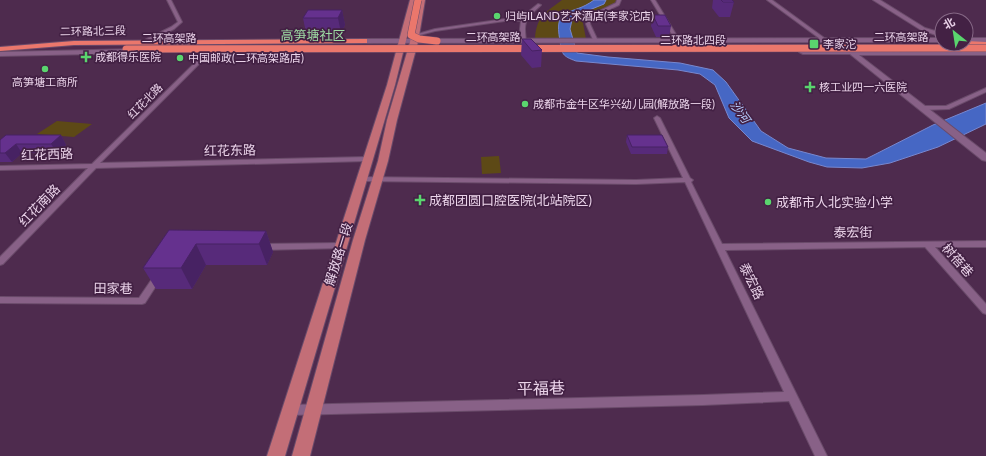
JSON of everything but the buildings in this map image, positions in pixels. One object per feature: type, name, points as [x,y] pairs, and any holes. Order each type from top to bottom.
[{"type":"highway","points":[[418,0],[410,32],[412,37],[431,41],[510,43]]},
{"type":"highway","points":[[52,46],[74,43],[364,41]]},
{"type":"highway","name":"二环高架路","points":[[0,50],[52,46],[934,42]]},
{"type":"highway","points":[[974,42],[986,42]]},
{"type":"highway","points":[[758,48],[778,50],[986,52]]},
{"type":"highway","name":"二环高架路","points":[[0,50],[986,48]]},
{"type":"main road","points":[[409,44],[413,0]]},
{"type":"main road","points":[[409,44],[422,0]]},
{"type":"main road","points":[[868,0],[912,27],[922,40]]},
{"type":"main road","points":[[876,0],[923,28],[934,32]]},
{"type":"main road","name":"二环路北三段","points":[[0,50],[86,42],[147,41],[306,40],[364,41],[409,44]]},
{"type":"main road","name":"二环路北四段","points":[[409,44],[678,40],[934,41]]},
{"type":"main road","points":[[825,40],[851,52],[982,155]]},
{"type":"main road","name":"二环路北三段","points":[[0,50],[210,51],[409,44]]},
{"type":"main road","name":"二环路北四段","points":[[409,44],[554,50],[986,52]]},
{"type":"main road","name":"解放路一段","points":[[276,456],[367,159],[392,85],[409,44]]},
{"type":"main road","name":"解放路一段","points":[[302,456],[359,240],[377,180],[409,44]]},
{"type":"street","points":[[147,41],[180,22],[169,0]]},
{"type":"street","points":[[596,41],[588,24],[589,18],[618,4],[619,0]]},
{"type":"street","points":[[653,0],[678,40]]},
{"type":"street","points":[[769,0],[825,40]]},
{"type":"street","points":[[524,42],[523,20],[526,14],[539,5]]},
{"type":"street","points":[[409,44],[435,30],[511,19],[523,20]]},
{"type":"street","name":"红花北路","points":[[94,165],[210,51]]},
{"type":"street","points":[[923,108],[947,108],[986,90]]},
{"type":"street","name":"泰宏路","points":[[657,118],[689,180],[822,456]]},
{"type":"street","name":"红花东路","points":[[94,165],[367,159]]},
{"type":"street","name":"红花西路","points":[[0,168],[94,165]]},
{"type":"street","name":"红花南路","points":[[0,262],[94,165]]},
{"type":"street","points":[[361,179],[636,182],[689,180]]},
{"type":"street","name":"树蓓巷","points":[[926,244],[986,310]]},
{"type":"street","name":"泰宏街","points":[[721,247],[986,244]]},
{"type":"street","points":[[255,247],[340,246]]},
{"type":"street","name":"田家巷","points":[[0,300],[142,301],[165,265]]},
{"type":"street","name":"平福巷","points":[[290,410],[703,400],[792,396]]},
{"type":"shaded area","points":[[562,0],[616,0],[615,3],[584,17],[583,23],[586,39],[535,39],[537,25],[540,20],[547,12]]},
{"type":"shaded area","points":[[57,121],[92,124],[74,137],[37,134]]},
{"type":"shaded area","points":[[499,156],[501,173],[482,174],[481,157]]},
{"type":"water","name":"沙河","points":[[594,0],[606,0],[604,4],[582,13],[572,20],[570,29],[577,53],[680,63],[713,70],[726,82],[761,131],[788,148],[826,158],[866,159],[933,125],[986,103],[986,124],[938,147],[890,163],[862,168],[827,167],[809,162],[752,141],[729,118],[715,85],[700,74],[678,70],[576,61],[565,56],[561,49],[559,21],[566,13]]},
{"type":"place","name":"归屿ILAND艺术酒店(李家沱店)","points":[[497,16]]},
{"type":"place","name":"李家沱","points":[[814,44]]},
{"type":"place","name":"成都得乐医院","points":[[86,57]]},
{"type":"place","name":"中国邮政(二环高架路店)","points":[[180,58]]},
{"type":"place","name":"高笋塘工商所","points":[[45,69]]},
{"type":"place","name":"核工业四一六医院","points":[[810,87]]},
{"type":"place","name":"成都市金牛区华兴幼儿园(解放路一段)","points":[[525,104]]},
{"type":"place","name":"成都团圆口腔医院(北站院区)","points":[[420,200]]},
{"type":"place","name":"成都市人北实验小学","points":[[768,202]]},
{"type":"district","name":"高笋塘社区","points":[[313,35]]}]
